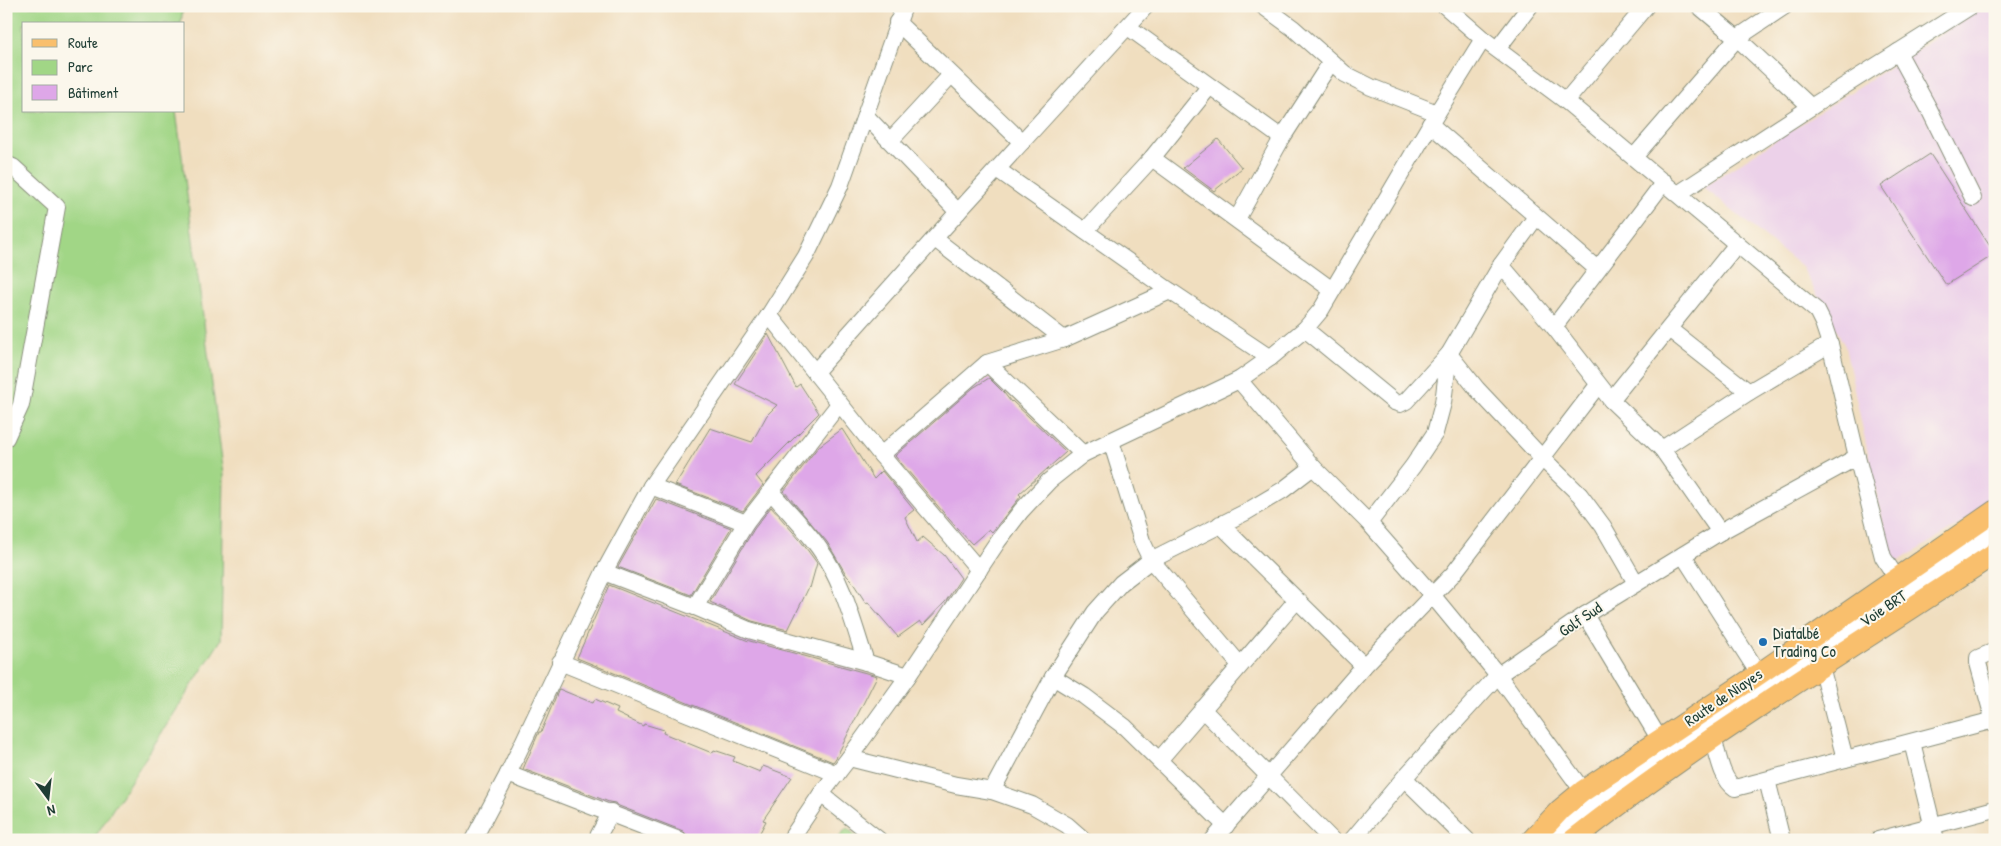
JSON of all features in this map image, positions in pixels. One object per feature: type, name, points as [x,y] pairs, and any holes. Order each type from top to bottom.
[{"type":"main road","name":"Route de Niayes","points":[[1574,840],[1616,806],[1821,666],[1993,520]]},
{"type":"main road","name":"Route de Niayes","points":[[1532,840],[1560,810],[1583,791],[1759,674],[1906,593],[1995,553]]},
{"type":"street","points":[[473,840],[508,774],[604,572],[650,486],[768,315],[806,256],[836,195],[904,6]]},
{"type":"street","points":[[815,372],[1146,6]]},
{"type":"street","points":[[1263,6],[1293,28],[1346,74],[1433,119],[1536,217],[1597,270]]},
{"type":"street","points":[[1445,6],[1484,39],[1566,101],[1634,156],[1817,311],[1824,323],[1830,344],[1883,557],[1906,593]]},
{"type":"street","points":[[1498,48],[1530,6]]},
{"type":"street","points":[[1566,101],[1646,6]]},
{"type":"street","points":[[1634,156],[1737,38],[1785,6]]},
{"type":"street","points":[[1678,194],[1971,6]]},
{"type":"street","points":[[1702,7],[1811,107]]},
{"type":"street","points":[[897,22],[1022,142]]},
{"type":"street","points":[[1128,27],[1282,138]]},
{"type":"street","points":[[790,840],[821,794],[908,676],[1021,511],[1049,481],[1083,454],[1239,380],[1270,358],[1305,329],[1321,310],[1433,119],[1484,39]]},
{"type":"street","points":[[1898,52],[1928,107],[1973,198]]},
{"type":"street","points":[[1237,219],[1282,138],[1331,62]]},
{"type":"street","points":[[891,140],[951,75]]},
{"type":"street","points":[[1085,231],[1152,158],[1210,87]]},
{"type":"street","points":[[866,116],[958,212]]},
{"type":"street","points":[[1152,158],[1332,290]]},
{"type":"street","points":[[6,164],[13,167],[56,207],[21,405],[6,438]]},
{"type":"street","points":[[998,170],[1170,291],[1270,358]]},
{"type":"street","points":[[1554,326],[1664,182]]},
{"type":"street","points":[[1305,329],[1394,402],[1400,404],[1406,402],[1449,354],[1500,264],[1536,217]]},
{"type":"street","points":[[935,239],[1064,339]]},
{"type":"street","points":[[1611,400],[1737,244]]},
{"type":"street","points":[[1500,264],[1554,326],[1611,400],[1662,449],[1720,532]]},
{"type":"street","points":[[880,455],[987,363],[1064,339],[1170,291]]},
{"type":"street","points":[[768,315],[880,455],[979,570]]},
{"type":"street","points":[[1669,329],[1749,392]]},
{"type":"street","points":[[1662,449],[1749,392],[1830,344]]},
{"type":"street","points":[[1449,354],[1477,389],[1580,495],[1603,526],[1636,583]]},
{"type":"street","points":[[1369,523],[1414,466],[1435,433],[1444,403],[1449,354]]},
{"type":"street","points":[[987,363],[1083,454]]},
{"type":"street","points":[[1239,380],[1313,467],[1369,523],[1433,596],[1498,675],[1583,791]]},
{"type":"street","points":[[1213,840],[1270,777],[1364,666],[1453,574],[1598,385]]},
{"type":"street","points":[[694,606],[746,523],[838,404]]},
{"type":"street","points":[[1111,441],[1142,541],[1151,560],[1240,665]]},
{"type":"street","name":"Golf Sud","points":[[1352,840],[1404,778],[1498,675],[1585,615],[1720,532],[1857,458]]},
{"type":"street","points":[[992,791],[1054,678],[1096,612],[1121,582],[1151,560],[1246,512],[1283,490],[1313,467]]},
{"type":"street","points":[[650,486],[746,523]]},
{"type":"street","points":[[771,492],[819,547],[833,570],[845,597],[866,662]]},
{"type":"street","points":[[1220,524],[1364,666]]},
{"type":"street","points":[[1683,555],[1759,674]]},
{"type":"street","points":[[604,572],[694,606],[749,630],[866,662],[908,676]]},
{"type":"street","name":"Voie BRT","points":[[1553,840],[1577,817],[1667,753],[1906,593]]},
{"type":"street","points":[[1160,759],[1296,601]]},
{"type":"street","points":[[1585,615],[1660,740]]},
{"type":"street","points":[[1714,738],[1729,785],[1735,788],[1845,758],[1994,723],[1978,658],[1995,652]]},
{"type":"street","points":[[560,662],[836,774]]},
{"type":"street","points":[[1821,666],[1845,758]]},
{"type":"street","points":[[1054,678],[1084,696],[1124,727],[1160,759],[1226,826]]},
{"type":"street","points":[[1202,709],[1332,840]]},
{"type":"street","points":[[1912,742],[1934,833]]},
{"type":"street","points":[[849,758],[956,785],[992,791],[1032,805],[1067,825],[1084,840]]},
{"type":"street","points":[[508,774],[680,840]]},
{"type":"street","points":[[1404,778],[1466,840]]},
{"type":"street","points":[[1767,780],[1782,840]]},
{"type":"street","points":[[821,794],[879,840]]},
{"type":"street","points":[[1878,840],[1934,833],[1995,809]]},
{"type":"street","points":[[596,840],[611,812]]},
{"type":"shaded area","points":[[1985,6],[1995,6],[1995,503],[1892,565],[1845,346],[1802,267],[1703,187]]},
{"type":"green space","points":[[6,6],[183,6],[181,22],[22,22],[22,112],[176,112],[224,475],[221,640],[93,840],[6,840]]},
{"type":"green space","points":[[847,828],[861,840],[836,840]]},
{"type":"building","points":[[1218,139],[1242,168],[1214,191],[1183,168]]},
{"type":"building","points":[[1930,154],[1995,254],[1946,285],[1881,186]]},
{"type":"building","points":[[768,334],[796,387],[800,384],[819,413],[756,476],[763,485],[743,511],[675,485],[710,428],[752,442],[767,415],[777,405],[735,384]]},
{"type":"building","points":[[989,378],[1011,402],[1066,452],[1019,494],[1021,496],[992,532],[989,529],[972,544],[895,456],[973,388]]},
{"type":"building","points":[[842,429],[874,479],[882,471],[914,510],[905,517],[917,542],[923,537],[944,555],[961,578],[946,601],[923,625],[920,621],[898,637],[868,602],[866,603],[827,542],[784,491],[818,447]]},
{"type":"building","points":[[656,499],[731,528],[691,595],[618,567]]},
{"type":"building","points":[[771,507],[817,563],[810,588],[788,630],[752,621],[710,602],[754,529]]},
{"type":"building","points":[[609,585],[746,640],[877,676],[833,762],[577,658]]},
{"type":"building","points":[[559,689],[593,703],[595,699],[618,709],[616,713],[643,726],[644,724],[664,730],[663,733],[712,753],[714,750],[735,757],[733,761],[760,772],[763,766],[792,777],[763,820],[766,821],[756,840],[692,840],[683,831],[615,803],[523,769]]},
{"type":"place","name":"Diatalbé Trading Co","points":[[1763,642]]}]
